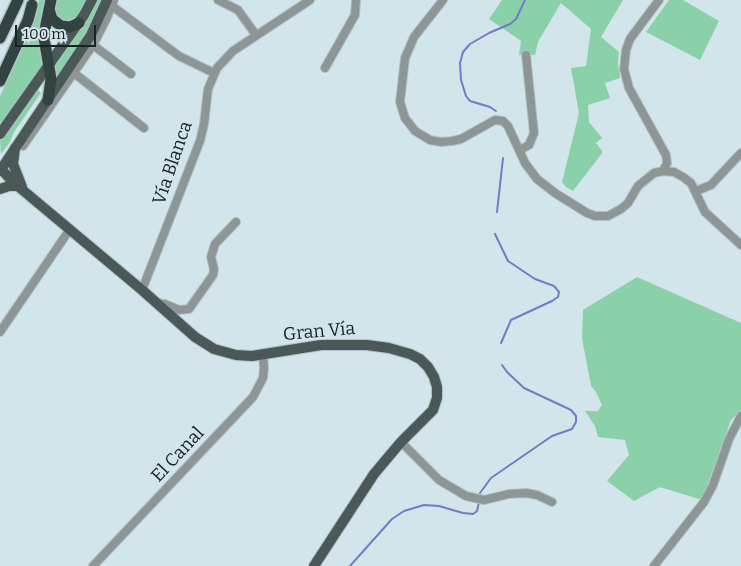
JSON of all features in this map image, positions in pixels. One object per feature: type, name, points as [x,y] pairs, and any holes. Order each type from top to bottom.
[{"type":"highway","points":[[0,38],[18,0]]},
{"type":"highway","points":[[0,62],[31,2]]},
{"type":"highway","points":[[0,81],[28,20],[31,2]]},
{"type":"highway","points":[[50,5],[52,19],[61,26],[70,27],[79,23]]},
{"type":"highway","points":[[45,104],[51,84],[44,38],[50,5]]},
{"type":"main road","points":[[0,134],[79,23],[92,0]]},
{"type":"main road","points":[[0,170],[19,146],[111,2]]},
{"type":"main road","points":[[34,86],[40,86],[44,89],[45,104]]},
{"type":"main road","name":"Gran Vía","points":[[19,146],[13,164],[21,188]]},
{"type":"main road","name":"Gran Vía","points":[[0,170],[195,337],[221,352],[236,355],[263,354],[321,346],[356,344],[394,349],[410,354],[420,359],[428,367],[437,387],[437,398],[433,410],[401,442],[365,487],[314,566]]},
{"type":"main road","points":[[0,189],[9,186],[21,188]]},
{"type":"street","points":[[218,0],[238,10],[256,35]]},
{"type":"street","name":"Vía Blanca","points":[[142,290],[200,141],[208,89],[214,73],[227,55],[310,0]]},
{"type":"street","points":[[325,68],[352,22],[355,14],[356,0]]},
{"type":"street","points":[[443,0],[414,37],[407,52],[400,102],[404,118],[420,135],[430,140],[441,142],[461,139],[495,120],[500,120],[508,126],[529,169],[541,182],[587,213],[599,216],[608,216],[622,210],[642,182],[654,173],[664,170],[674,172],[690,183],[696,191],[700,205],[708,215],[741,245]]},
{"type":"street","points":[[659,0],[630,39],[624,62],[629,88],[666,155],[667,163],[664,170]]},
{"type":"street","points":[[19,146],[93,45],[111,2],[179,56],[214,73]]},
{"type":"street","points":[[93,45],[131,74]]},
{"type":"street","points":[[520,150],[529,145],[534,133],[526,55]]},
{"type":"street","points":[[74,72],[144,128]]},
{"type":"street","points":[[696,191],[711,185],[741,153]]},
{"type":"street","points":[[156,303],[166,304],[179,310],[189,309],[213,275],[214,269],[211,257],[215,244],[236,222]]},
{"type":"street","points":[[0,332],[70,230]]},
{"type":"street","name":"El Canal","points":[[93,566],[254,397],[263,378],[263,354]]},
{"type":"street","points":[[654,566],[704,502],[713,485],[729,439],[741,416]]},
{"type":"street","points":[[401,442],[439,480],[466,496],[484,500],[508,494],[526,493],[537,495],[552,502]]},
{"type":"green space","points":[[39,0],[48,0],[45,66],[0,124],[0,96],[34,23]]},
{"type":"green space","points":[[56,0],[89,0],[78,19],[66,24],[54,14]]},
{"type":"green space","points":[[96,0],[104,0],[96,20],[56,82],[54,65]]},
{"type":"green space","points":[[502,0],[623,0],[601,37],[619,52],[620,78],[605,83],[610,98],[588,105],[589,122],[602,138],[596,143],[603,152],[573,191],[562,182],[579,113],[571,68],[586,66],[591,29],[561,3],[538,42],[535,55],[519,55],[521,41],[489,19]]},
{"type":"green space","points":[[669,0],[683,0],[719,21],[700,60],[646,32]]},
{"type":"green space","points":[[37,89],[41,93],[1,154],[0,139]]},
{"type":"green space","points":[[637,277],[741,323],[741,410],[731,420],[702,500],[660,487],[634,501],[607,481],[629,455],[625,440],[598,437],[595,426],[585,411],[598,411],[602,405],[591,386],[582,338],[583,310]]},
{"type":"waterway","points":[[496,111],[490,107],[470,101],[466,96],[461,80],[460,63],[463,52],[470,44],[510,24],[516,19],[525,0]]},
{"type":"waterway","points":[[497,212],[503,158]]},
{"type":"waterway","points":[[495,234],[508,261],[535,279],[554,286],[559,292],[558,297],[552,301],[511,320],[501,343]]},
{"type":"waterway","points":[[480,493],[491,478],[552,436],[572,429],[576,422],[576,416],[571,410],[524,388],[502,365]]},
{"type":"waterway","points":[[350,566],[392,519],[404,511],[424,505],[439,506],[473,514],[477,511],[479,502]]}]
